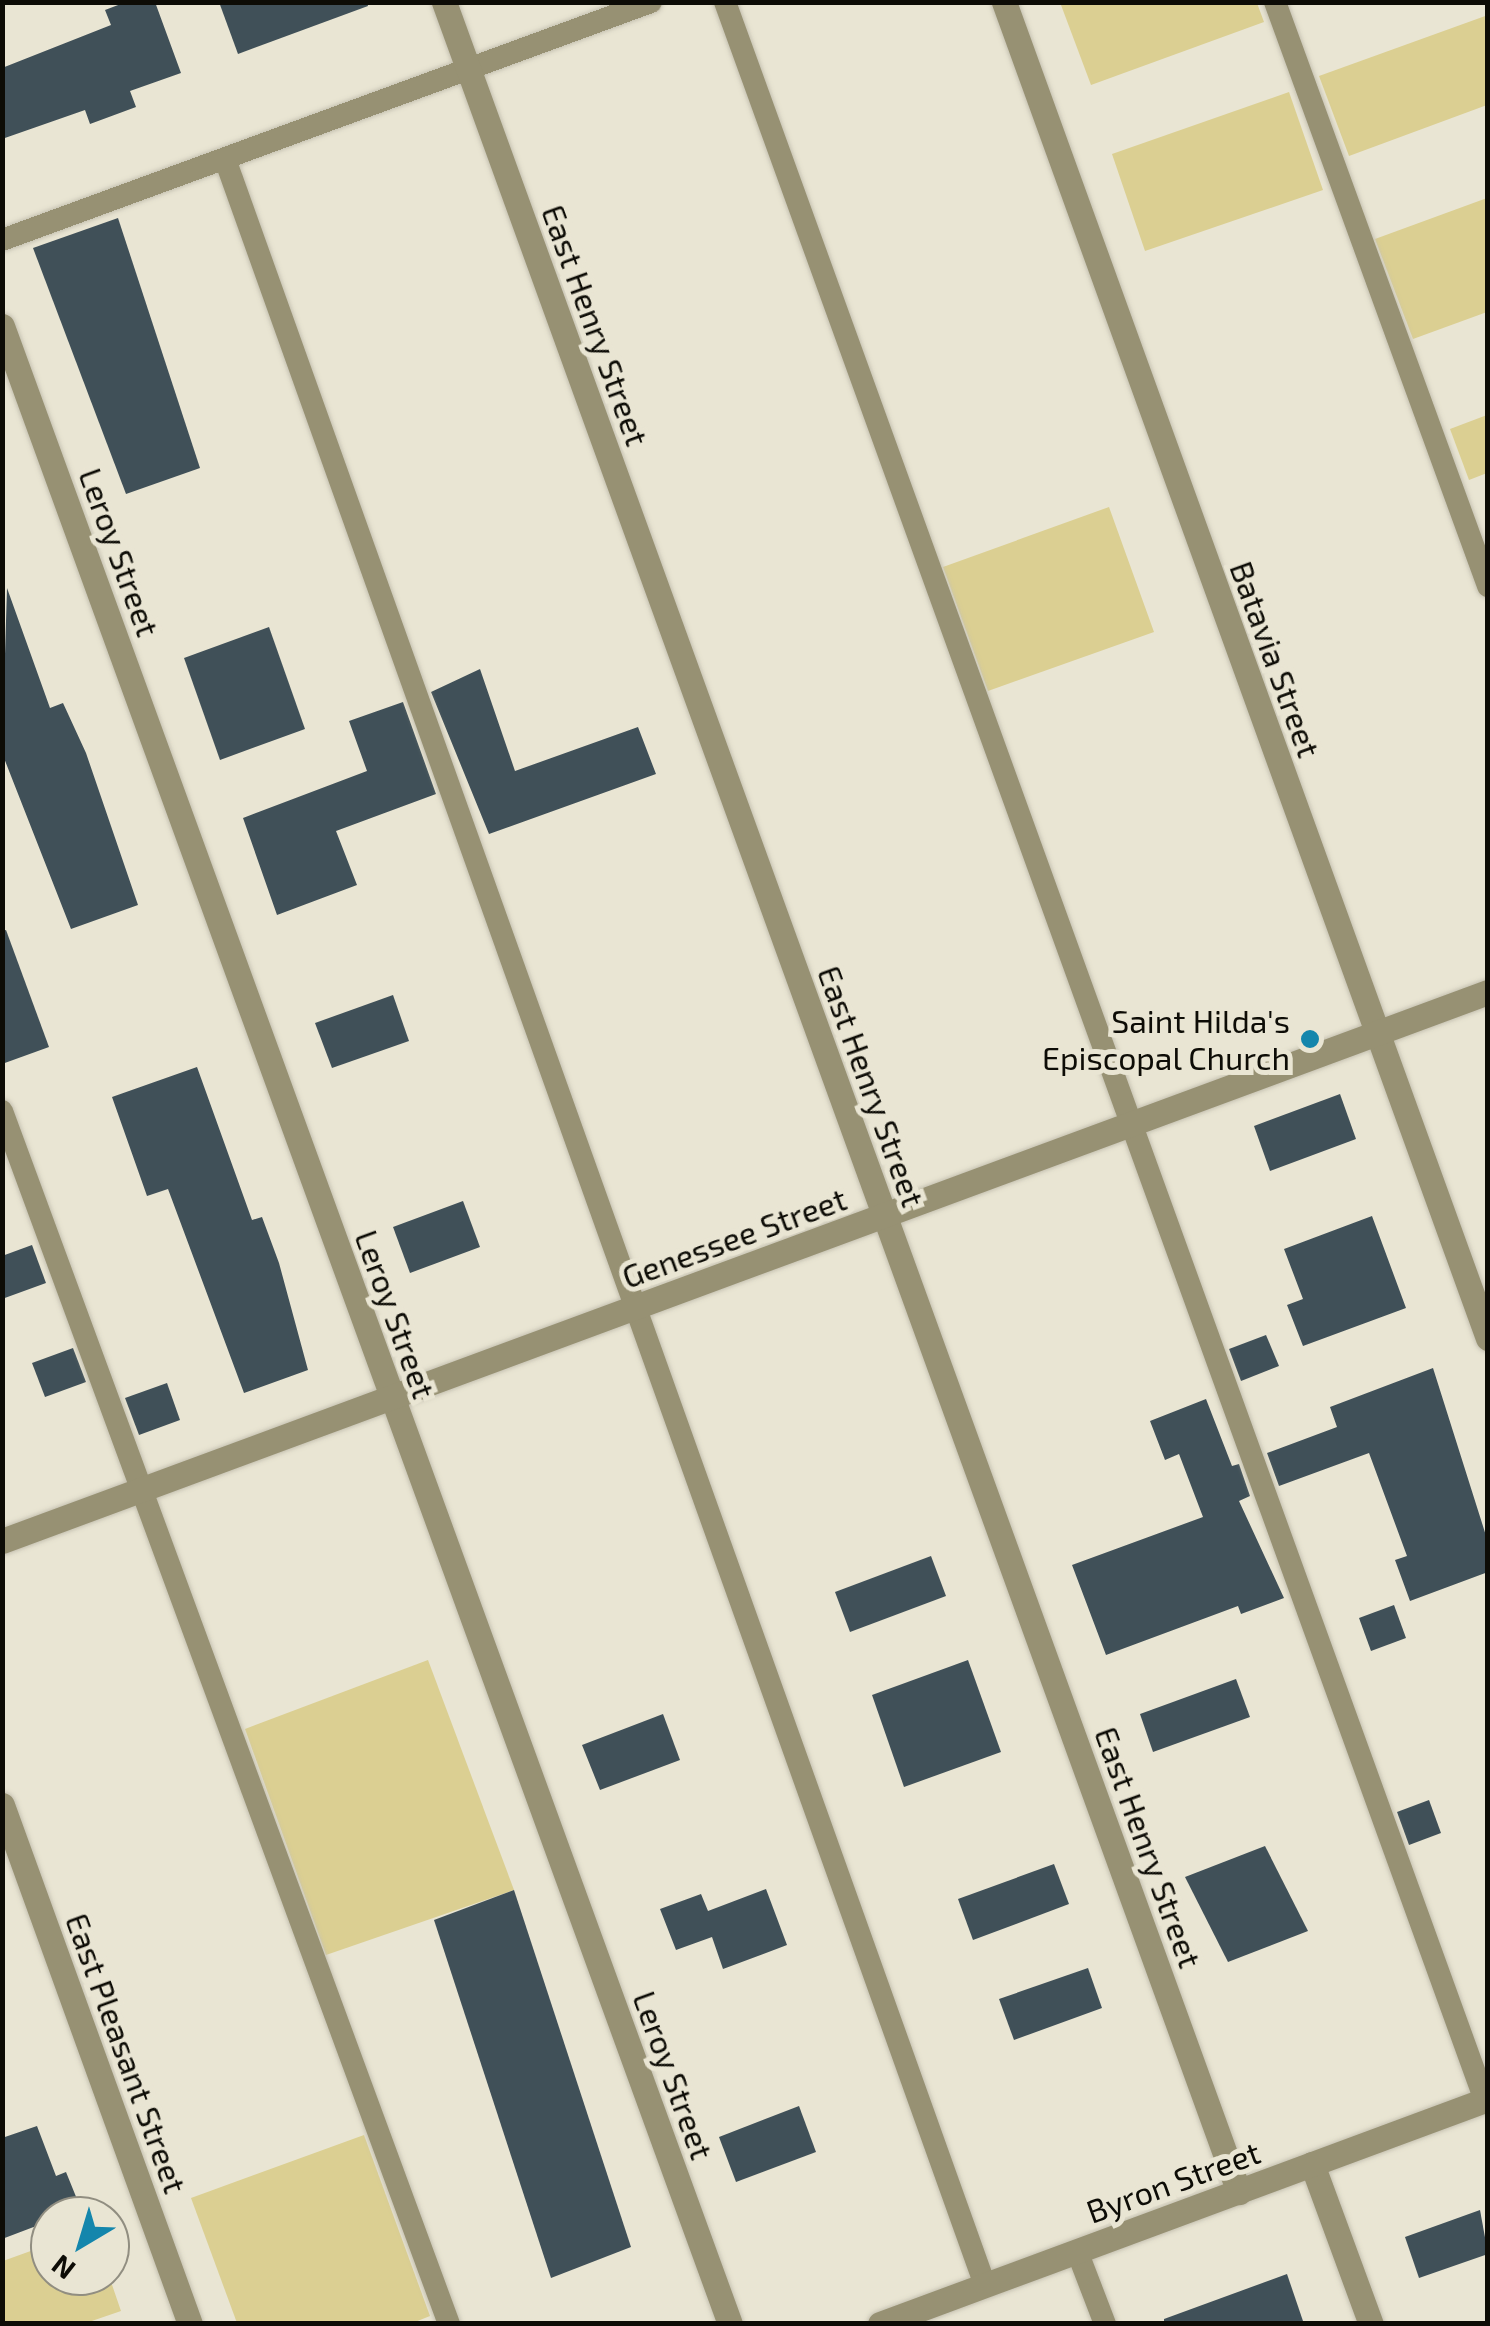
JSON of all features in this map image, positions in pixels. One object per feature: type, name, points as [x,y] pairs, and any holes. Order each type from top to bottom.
[{"type":"street","name":"East Henry Street","points":[[444,2],[1239,2192]]},
{"type":"street","name":"Batavia Street","points":[[1004,2],[1488,1338]]},
{"type":"street","name":"Leroy Street","points":[[2,326],[730,2324]]},
{"type":"street","name":"Genessee Street","points":[[2,1541],[1488,992]]},
{"type":"street","name":"East Pleasant Street","points":[[2,1805],[190,2324]]},
{"type":"street","name":"Byron Street","points":[[880,2324],[1486,2100]]},
{"type":"street","points":[[1312,2164],[1371,2324]]},
{"type":"lane","points":[[2,240],[650,2]]},
{"type":"lane","points":[[725,2],[1126,1126],[1486,2100]]},
{"type":"lane","points":[[1275,2],[1488,586]]},
{"type":"lane","points":[[225,159],[985,2285]]},
{"type":"lane","points":[[2,1111],[449,2324]]},
{"type":"lane","points":[[1078,2251],[1105,2324]]},
{"type":"shaded area","points":[[1257,3],[1264,22],[1091,85],[1061,5]]},
{"type":"shaded area","points":[[1488,15],[1487,105],[1349,156],[1319,76]]},
{"type":"shaded area","points":[[1289,92],[1323,190],[1145,251],[1112,154]]},
{"type":"shaded area","points":[[1487,198],[1487,312],[1413,339],[1375,239]]},
{"type":"shaded area","points":[[1487,415],[1487,473],[1469,480],[1450,429]]},
{"type":"shaded area","points":[[1109,507],[1154,632],[988,691],[943,567]]},
{"type":"shaded area","points":[[428,1660],[514,1890],[326,1955],[245,1729]]},
{"type":"shaded area","points":[[364,2135],[430,2316],[410,2324],[237,2323],[191,2198]]},
{"type":"shaded area","points":[[30,2251],[30,2296],[116,2296],[121,2311],[86,2323],[3,2323],[3,2261]]},
{"type":"building","points":[[126,2],[155,2],[181,73],[130,91],[136,107],[90,124],[85,110],[2,139],[2,68],[111,25],[105,10]]},
{"type":"building","points":[[219,2],[367,2],[368,6],[238,54]]},
{"type":"building","points":[[118,218],[200,468],[126,494],[33,248]]},
{"type":"building","points":[[7,588],[50,708],[63,703],[86,753],[138,905],[71,929],[2,753]]},
{"type":"building","points":[[269,627],[305,729],[220,760],[184,658]]},
{"type":"building","points":[[480,669],[515,771],[638,727],[656,774],[489,834],[431,692]]},
{"type":"building","points":[[403,702],[436,794],[336,831],[357,885],[277,915],[243,818],[367,771],[349,721]]},
{"type":"building","points":[[6,930],[49,1047],[2,1064],[2,931]]},
{"type":"building","points":[[393,995],[409,1041],[332,1068],[315,1023]]},
{"type":"building","points":[[197,1067],[252,1220],[262,1217],[279,1263],[308,1370],[244,1393],[168,1189],[147,1196],[112,1097]]},
{"type":"building","points":[[1340,1094],[1356,1139],[1270,1171],[1254,1126]]},
{"type":"building","points":[[463,1201],[480,1247],[410,1273],[393,1227]]},
{"type":"building","points":[[1372,1216],[1406,1308],[1303,1346],[1287,1305],[1303,1299],[1284,1249]]},
{"type":"building","points":[[32,1245],[46,1283],[2,1299],[2,1256]]},
{"type":"building","points":[[1266,1335],[1279,1366],[1241,1381],[1229,1349]]},
{"type":"building","points":[[73,1348],[86,1382],[45,1397],[32,1363]]},
{"type":"building","points":[[1433,1368],[1488,1542],[1488,1572],[1410,1601],[1395,1560],[1407,1556],[1369,1453],[1279,1486],[1267,1453],[1337,1427],[1330,1407]]},
{"type":"building","points":[[167,1383],[180,1420],[139,1435],[125,1398]]},
{"type":"building","points":[[1206,1399],[1232,1466],[1239,1464],[1250,1496],[1239,1501],[1284,1598],[1241,1614],[1238,1606],[1106,1655],[1072,1565],[1203,1517],[1179,1454],[1165,1460],[1150,1421]]},
{"type":"building","points":[[931,1556],[946,1596],[850,1632],[835,1592]]},
{"type":"building","points":[[1394,1605],[1406,1638],[1371,1651],[1359,1618]]},
{"type":"building","points":[[968,1660],[1001,1752],[904,1787],[872,1695]]},
{"type":"building","points":[[1236,1679],[1250,1717],[1153,1752],[1140,1714]]},
{"type":"building","points":[[663,1714],[680,1760],[600,1790],[582,1745]]},
{"type":"building","points":[[1429,1800],[1441,1833],[1409,1845],[1397,1812]]},
{"type":"building","points":[[1265,1846],[1308,1931],[1228,1962],[1185,1877]]},
{"type":"building","points":[[1054,1864],[1069,1904],[973,1940],[958,1899]]},
{"type":"building","points":[[766,1889],[787,1945],[723,1969],[712,1937],[676,1950],[660,1909],[701,1894],[708,1911]]},
{"type":"building","points":[[514,1890],[631,2247],[551,2278],[434,1920]]},
{"type":"building","points":[[1088,1968],[1102,2008],[1014,2040],[999,1999]]},
{"type":"building","points":[[799,2106],[816,2152],[736,2182],[719,2137]]},
{"type":"building","points":[[37,2126],[56,2176],[66,2172],[76,2196],[30,2196],[30,2228],[2,2239],[2,2138]]},
{"type":"building","points":[[1480,2210],[1488,2254],[1419,2278],[1405,2237]]},
{"type":"building","points":[[1287,2274],[1304,2324],[1164,2324],[1164,2319]]},
{"type":"place","name":"Saint Hilda's Episcopal Church","points":[[1310,1039]]}]
